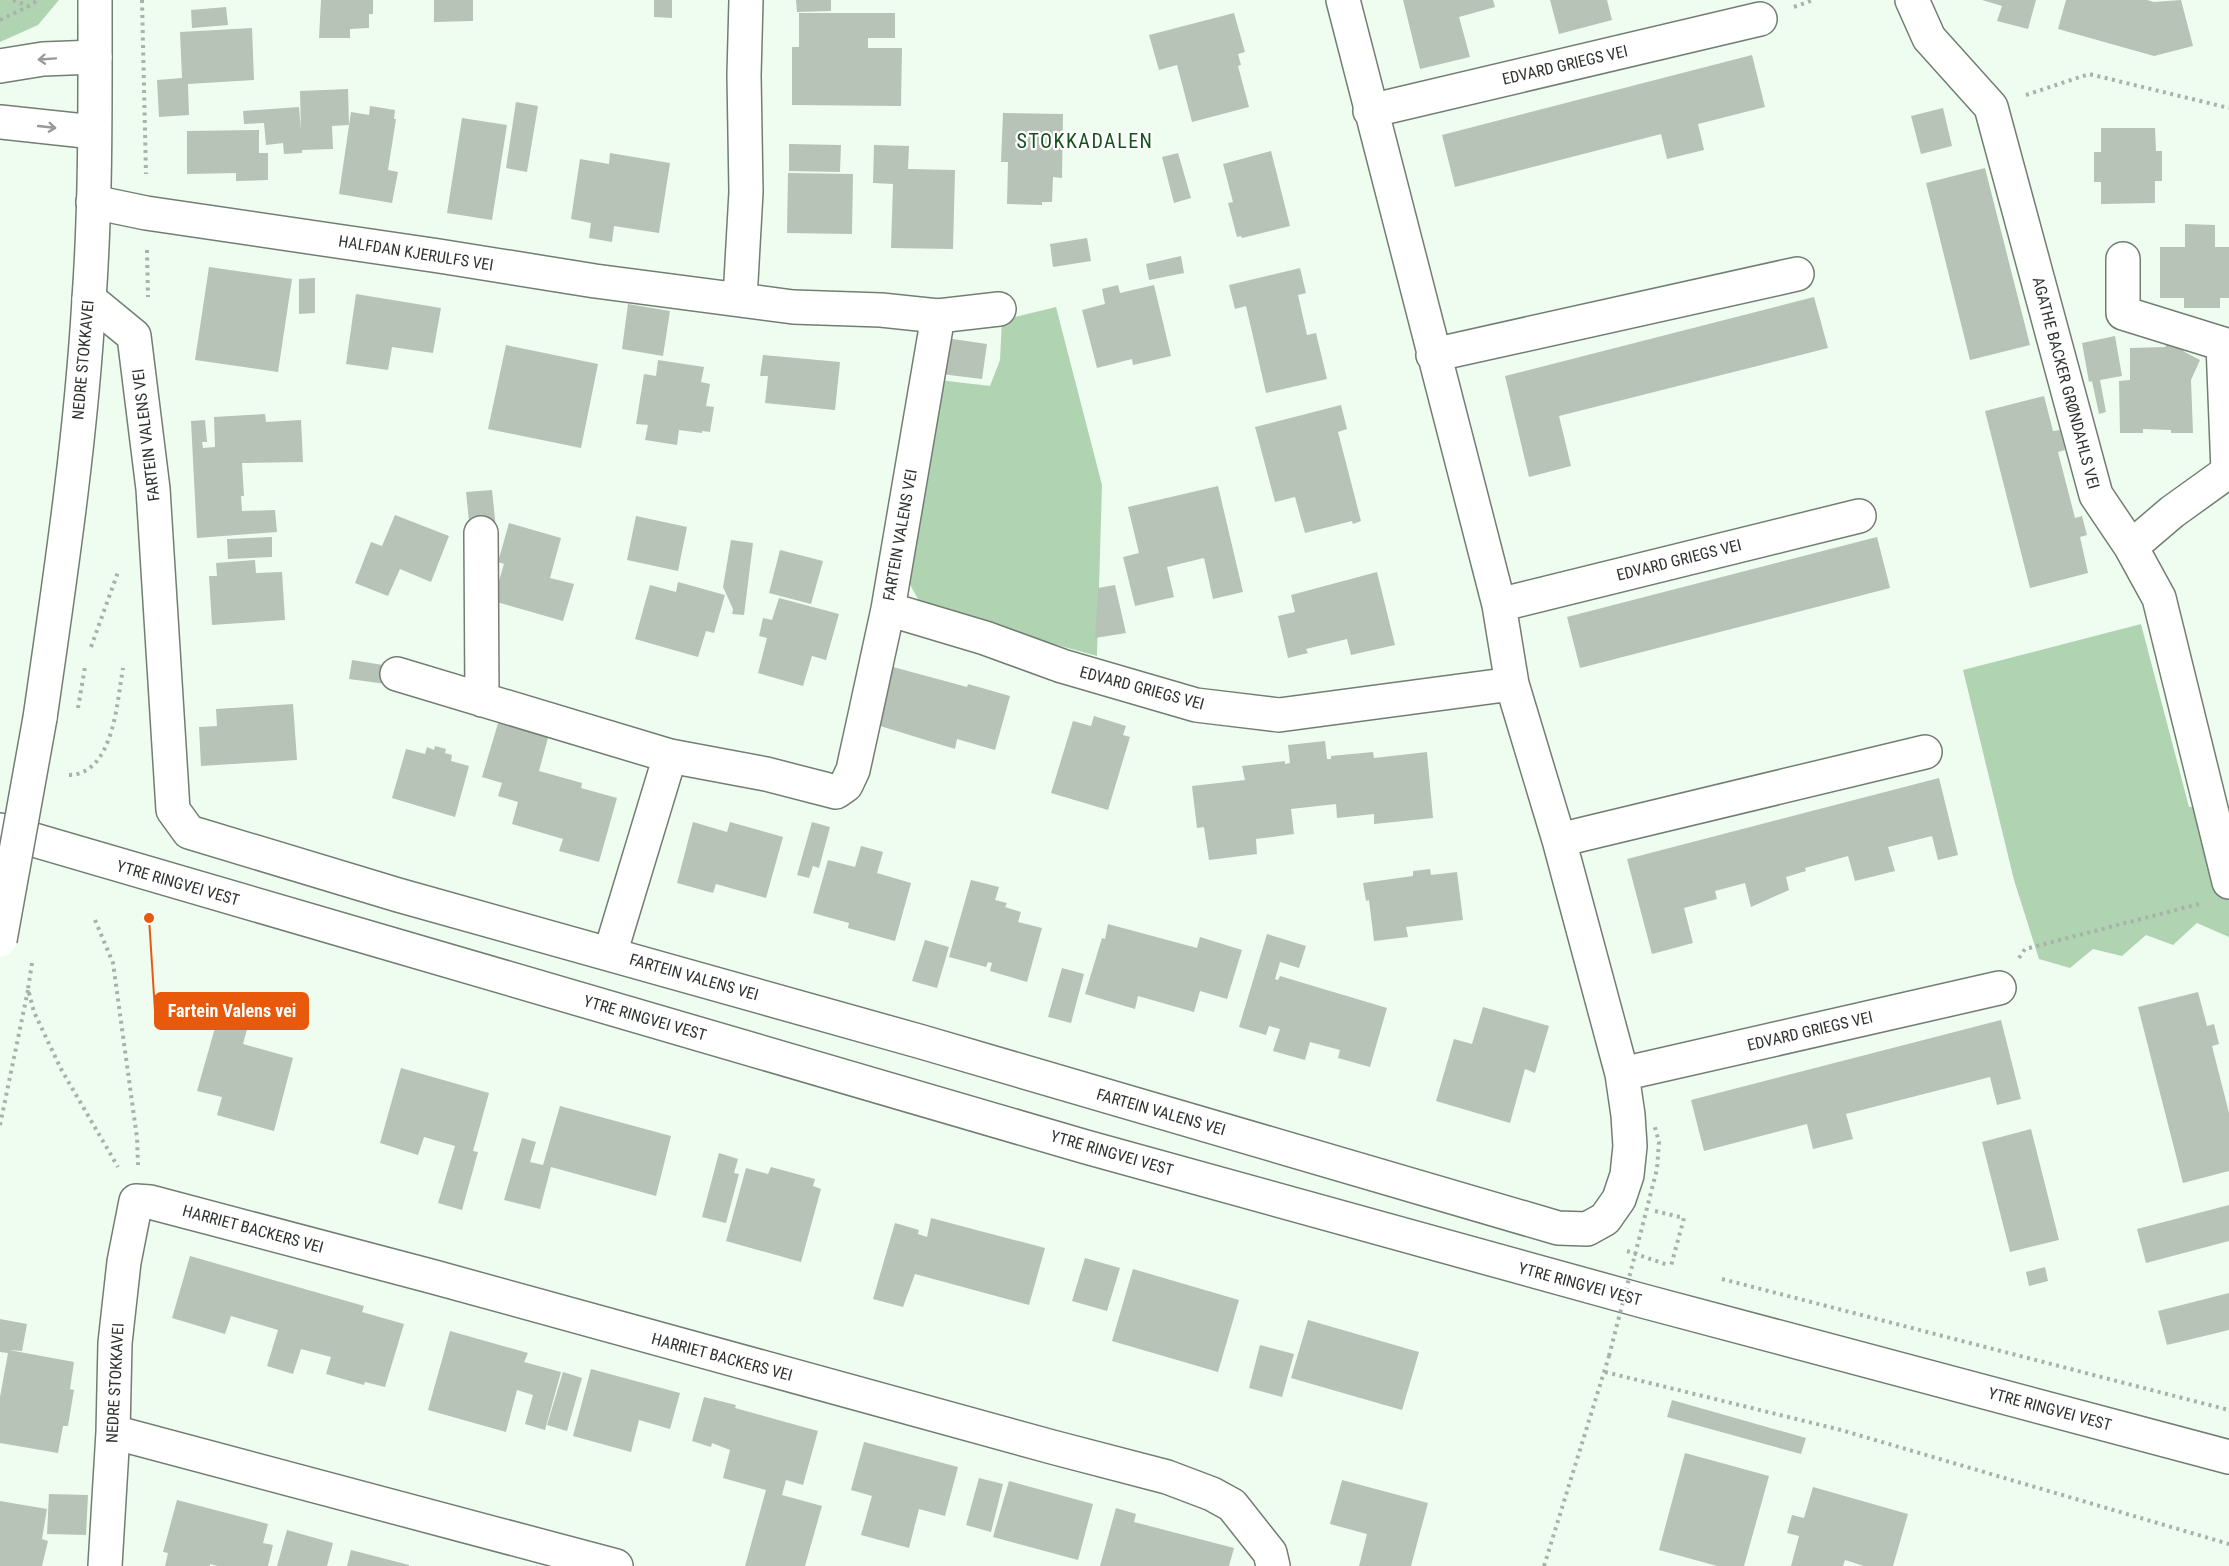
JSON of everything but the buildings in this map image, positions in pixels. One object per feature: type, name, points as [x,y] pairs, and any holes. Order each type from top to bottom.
[{"type":"street","name":"NEDRE STOKKAVEI","points":[[0,940],[40,718],[62,563],[81,393],[89,299],[93,202],[95,0]]},
{"type":"street","points":[[740,298],[746,192],[744,75],[746,0]]},
{"type":"street","points":[[1343,0],[1498,605],[1512,684],[1559,840],[1622,1074],[1641,1119]]},
{"type":"street","name":"AGATHE BACKER GRØNDAHLS VEI","points":[[1912,0],[1929,38],[1991,106],[2096,495],[2130,547],[2159,598],[2218,892]]},
{"type":"street","name":"EDVARD GRIEGS VEI","points":[[1370,111],[1760,19]]},
{"type":"street","points":[[0,66],[43,59],[95,57]]},
{"type":"street","points":[[0,122],[94,132]]},
{"type":"street","name":"HALFDAN KJERULFS VEI","points":[[93,202],[146,213],[595,281],[740,298],[793,307],[881,310],[938,316],[999,309]]},
{"type":"street","points":[[2123,259],[2123,313],[2223,344],[2228,471],[2172,512],[2130,547]]},
{"type":"street","points":[[1433,355],[1797,274]]},
{"type":"street","name":"FARTEIN VALENS VEI","points":[[89,299],[134,336],[153,489],[173,810],[189,832],[398,895],[934,1045],[1558,1228],[1587,1229],[1605,1219],[1619,1199],[1627,1175],[1630,1146],[1641,1119]]},
{"type":"street","name":"FARTEIN VALENS VEI","points":[[398,674],[670,756],[766,774],[836,792],[846,785],[853,770],[888,609],[938,316]]},
{"type":"street","name":"EDVARD GRIEGS VEI","points":[[1498,605],[1859,516]]},
{"type":"street","points":[[481,533],[482,700]]},
{"type":"street","name":"EDVARD GRIEGS VEI","points":[[888,609],[985,638],[1062,666],[1196,705],[1279,715],[1512,684]]},
{"type":"street","points":[[1559,840],[1924,752]]},
{"type":"street","name":"FARTEIN VALENS VEI","points":[[610,954],[670,756]]},
{"type":"street","points":[[0,807],[66,850]]},
{"type":"street","name":"YTRE RINGVEI VEST","points":[[0,830],[1098,1150],[1643,1301],[2229,1457]]},
{"type":"street","name":"EDVARD GRIEGS VEI","points":[[1622,1074],[1999,988]]},
{"type":"street","name":"NEDRE STOKKAVEI","points":[[105,1566],[113,1432],[115,1342],[124,1263],[136,1201]]},
{"type":"street","name":"HARRIET BACKERS VEI","points":[[136,1201],[150,1202],[434,1277],[1167,1477],[1212,1494],[1232,1505],[1270,1553],[1273,1566]]},
{"type":"street","points":[[113,1432],[616,1566]]},
{"type":"path","points":[[14,0],[29,6]]},
{"type":"path","points":[[0,20],[38,0]]},
{"type":"path","points":[[141,0],[146,213]]},
{"type":"path","points":[[1991,106],[2090,74],[2229,108]]},
{"type":"path","points":[[62,775],[79,775],[98,760],[111,736],[124,666]]},
{"type":"path","points":[[1999,988],[2025,949],[2218,892]]},
{"type":"path","points":[[95,920],[113,963],[138,1138],[136,1201]]},
{"type":"path","points":[[0,1125],[32,962]]},
{"type":"path","points":[[28,989],[34,1012],[61,1069],[136,1201]]},
{"type":"path","points":[[1544,1566],[1605,1372],[1657,1169],[1659,1142],[1641,1119]]},
{"type":"path","points":[[1647,1209],[1684,1218],[1671,1266]]},
{"type":"path","points":[[1626,1251],[1682,1269]]},
{"type":"path","points":[[1716,1278],[2229,1410]]},
{"type":"path","points":[[1605,1372],[1841,1430],[2229,1544]]},
{"type":"green space","points":[[0,0],[59,0],[38,25],[0,42]]},
{"type":"green space","points":[[1056,307],[1102,485],[1097,656],[923,608],[903,572],[939,380],[990,386],[1000,360],[1002,320]]},
{"type":"green space","points":[[2141,624],[2189,807],[2203,806],[2229,900],[2229,937],[2197,923],[2173,945],[2146,935],[2122,956],[2093,949],[2070,968],[2039,959],[2014,880],[1963,670]]},
{"type":"place","name":"Fartein Valens vei","points":[[149,918]]},
{"type":"district","name":"STOKKADALEN","points":[[1085,141]]}]
